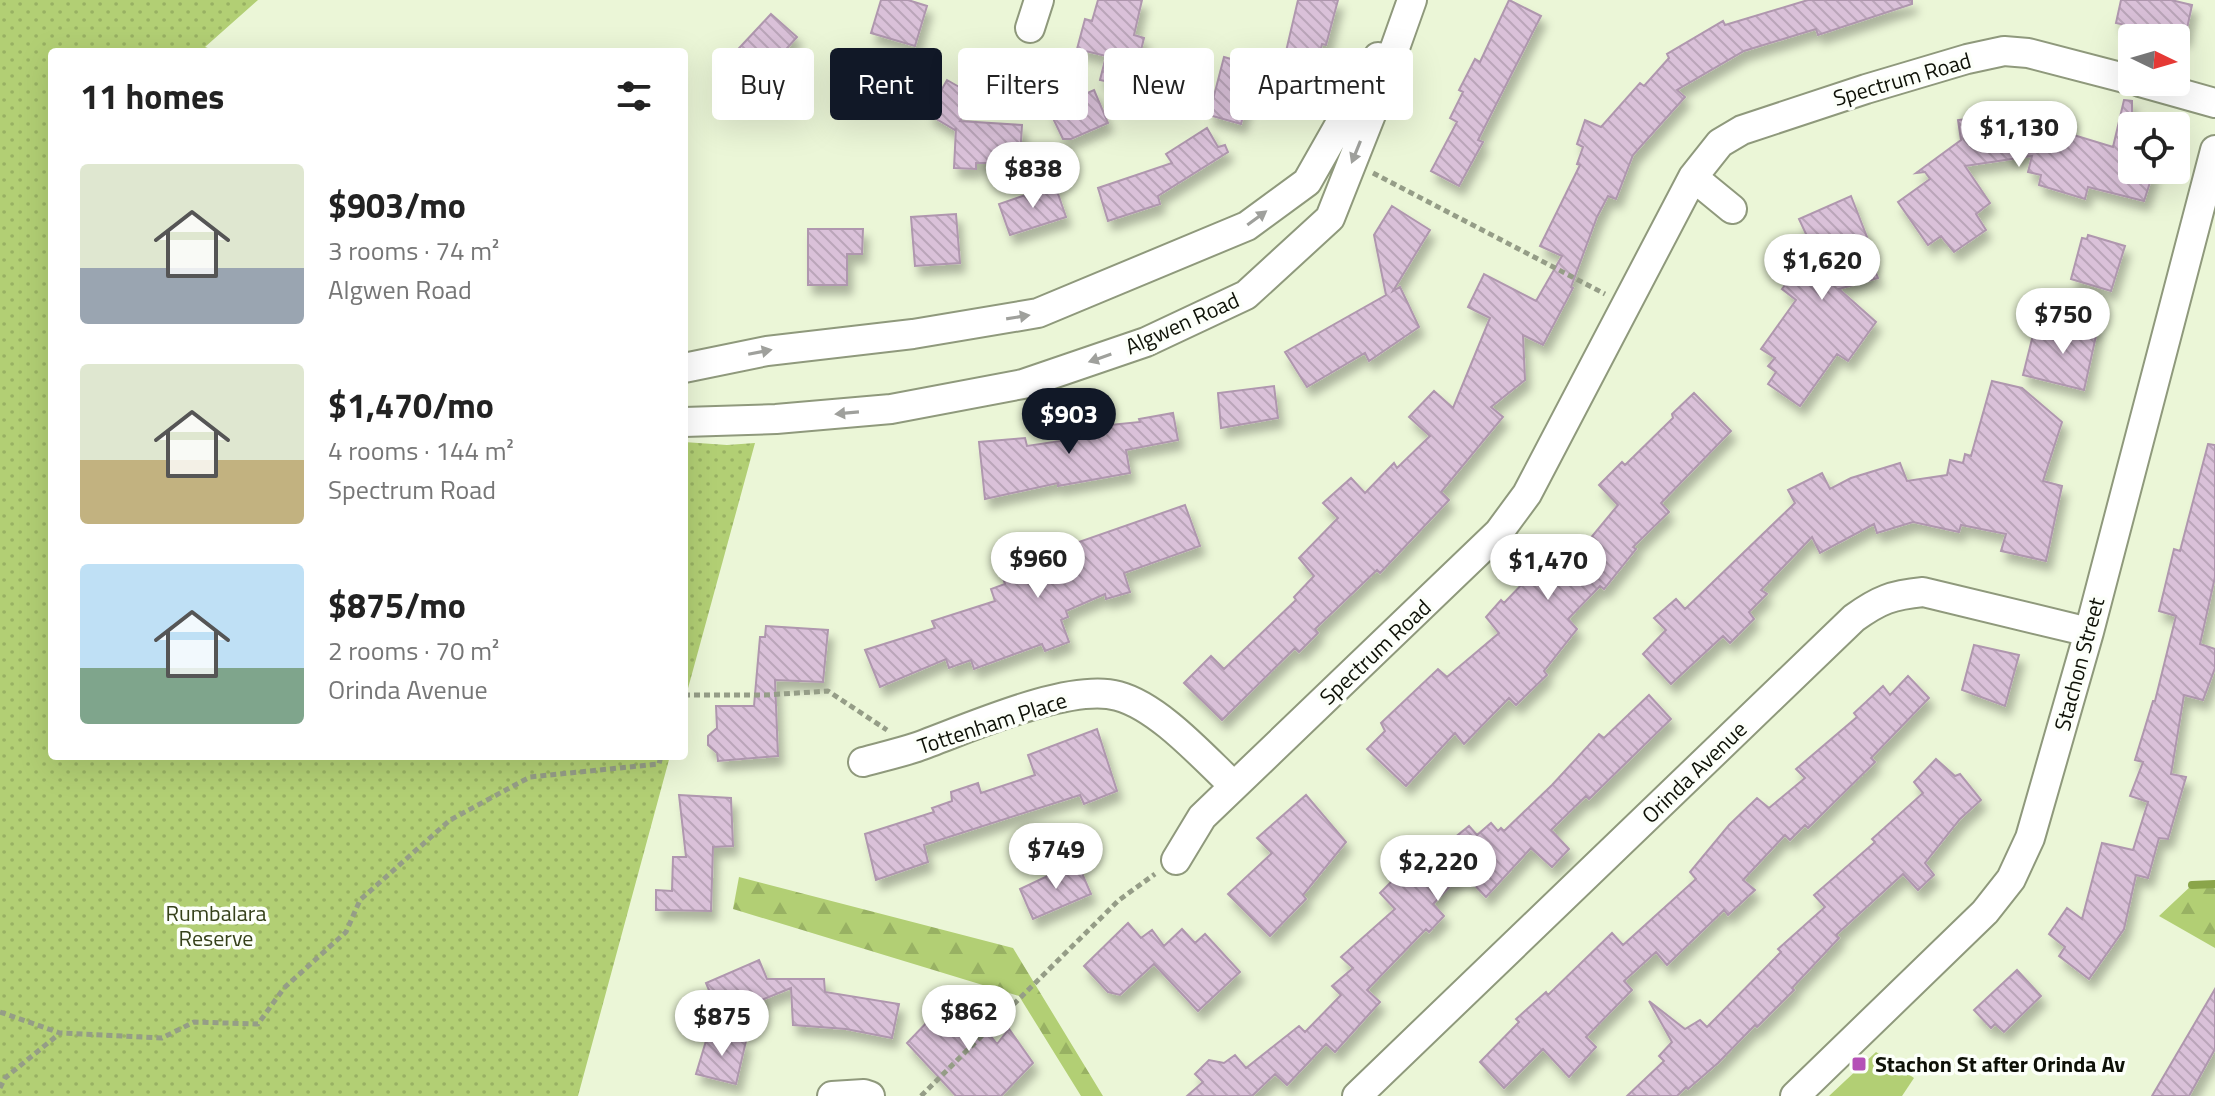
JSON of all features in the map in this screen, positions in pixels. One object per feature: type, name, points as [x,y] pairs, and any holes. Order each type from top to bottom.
[{"type":"street","points":[[1030,28],[1039,0]]},
{"type":"street","name":"Algwen Road","points":[[688,422],[776,419],[891,409],[1023,384],[1146,342],[1246,295],[1330,218],[1411,0]]},
{"type":"street","name":"Algwen Road","points":[[688,367],[767,351],[913,334],[1038,313],[1247,226],[1307,182],[1411,0]]},
{"type":"street","name":"Spectrum Road","points":[[1176,860],[1202,817],[1499,532],[1527,494],[1693,177],[1720,143],[1742,130],[1866,89],[2004,51],[2028,53],[2118,76]]},
{"type":"street","points":[[2190,96],[2215,103]]},
{"type":"street","name":"Stachon Street","points":[[1795,1096],[1985,912],[2011,879],[2030,838],[2089,632],[2215,150]]},
{"type":"street","points":[[1693,177],[1732,209]]},
{"type":"street","name":"Orinda Avenue","points":[[1357,1096],[1843,628],[1877,601],[1899,594],[1923,592],[2089,632]]},
{"type":"street","name":"Tottenham Place","points":[[863,762],[914,748],[1013,711],[1075,695],[1098,693],[1118,696],[1144,707],[1234,786]]},
{"type":"street","points":[[832,1096],[870,1096]]},
{"type":"path","points":[[1352,162],[1628,305]]},
{"type":"path","points":[[688,695],[828,691],[914,748]]},
{"type":"path","points":[[0,1012],[60,1033],[162,1038],[194,1022],[258,1024],[284,988],[346,932],[360,900],[450,820],[530,777],[659,764],[660,760]]},
{"type":"path","points":[[921,1096],[1119,900],[1176,860]]},
{"type":"path","points":[[0,1088],[5,1078],[60,1033]]},
{"type":"green space","name":"Rumbalara Reserve","points":[[0,0],[258,0],[205,47],[208,48],[48,48],[48,760],[669,760],[578,1096],[0,1096]]},
{"type":"green space","points":[[688,442],[755,443],[688,688]]},
{"type":"green space","points":[[739,877],[1013,948],[1103,1096],[1081,1096],[1019,996],[733,909]]},
{"type":"green space","points":[[2215,884],[2215,948],[2159,916],[2192,885]]},
{"type":"green space","points":[[1876,1052],[1914,1078],[1902,1096],[1829,1096]]},
{"type":"building","points":[[881,0],[908,0],[927,6],[915,46],[871,33]]},
{"type":"building","points":[[1098,0],[1142,0],[1134,35],[1144,38],[1142,48],[1104,48],[1104,56],[1088,52],[1088,48],[1077,48],[1085,19],[1092,21]]},
{"type":"building","points":[[1298,0],[1338,0],[1326,45],[1322,44],[1321,48],[1287,48]]},
{"type":"building","points":[[1509,0],[1541,16],[1478,140],[1483,142],[1459,186],[1431,171],[1457,122],[1450,118],[1463,92],[1459,90],[1475,59],[1480,62]]},
{"type":"building","points":[[1808,0],[1912,0],[1912,4],[1818,35],[1816,29],[1744,51],[1677,90],[1685,97],[1633,155],[1616,199],[1608,196],[1597,217],[1573,288],[1543,345],[1523,335],[1525,380],[1491,407],[1503,417],[1441,492],[1449,500],[1380,573],[1377,570],[1315,629],[1318,633],[1299,652],[1295,648],[1222,720],[1184,683],[1211,656],[1224,669],[1296,600],[1294,597],[1314,576],[1299,558],[1338,518],[1323,503],[1351,478],[1365,493],[1394,463],[1397,468],[1430,436],[1409,417],[1434,391],[1453,408],[1490,318],[1468,307],[1484,274],[1536,301],[1562,256],[1540,246],[1580,165],[1577,164],[1583,147],[1577,144],[1585,120],[1601,127],[1640,83],[1644,86],[1669,58],[1667,54],[1723,21],[1725,25]]},
{"type":"building","points":[[2121,0],[2171,0],[2192,5],[2188,24],[2116,23]]},
{"type":"building","points":[[771,14],[797,37],[787,48],[739,48]]},
{"type":"building","points":[[1224,57],[1230,59],[1230,120],[1242,120],[1241,124],[1214,116],[1214,96]]},
{"type":"building","points":[[947,80],[958,86],[960,121],[1022,125],[1020,157],[992,156],[992,163],[976,163],[976,169],[954,168],[956,128],[938,120],[942,120],[942,89]]},
{"type":"building","points":[[1094,90],[1104,120],[1108,123],[1071,139],[1063,139],[1054,120],[1088,120],[1088,93]]},
{"type":"building","points":[[2124,100],[2132,101],[2132,112],[2121,112]]},
{"type":"building","points":[[2038,110],[2070,117],[2067,133],[2113,147],[2118,126],[2118,184],[2149,184],[2144,201],[2088,187],[2085,199],[2039,185],[2041,175],[2028,172],[2032,156],[1965,166],[1990,203],[1976,214],[1986,230],[1954,252],[1941,236],[1928,245],[1898,202],[1930,179],[1925,172],[1916,173],[1961,140],[1958,120]]},
{"type":"building","points":[[1207,128],[1218,147],[1225,145],[1228,152],[1158,196],[1160,204],[1108,221],[1098,188],[1172,163],[1166,154]]},
{"type":"building","points":[[1055,185],[1066,217],[1010,235],[999,204]]},
{"type":"building","points":[[1851,196],[1872,250],[1868,253],[1878,278],[1839,289],[1876,322],[1848,361],[1837,354],[1800,406],[1768,384],[1776,372],[1768,366],[1775,358],[1761,349],[1796,300],[1782,289],[1813,249],[1799,219]]},
{"type":"building","points":[[1392,206],[1430,230],[1393,291],[1400,287],[1419,327],[1369,361],[1365,353],[1307,387],[1285,352],[1386,295],[1374,235]]},
{"type":"building","points":[[956,214],[960,263],[915,266],[911,217]]},
{"type":"building","points":[[808,229],[863,229],[862,254],[847,254],[847,285],[808,285]]},
{"type":"building","points":[[2088,235],[2125,246],[2111,291],[2071,279],[2082,238],[2087,239]]},
{"type":"building","points":[[2069,318],[2098,327],[2084,390],[2023,375],[2033,335],[2061,341]]},
{"type":"building","points":[[1992,381],[2022,388],[2062,422],[2043,481],[2062,486],[2046,561],[2001,551],[2006,534],[1961,525],[1959,532],[1913,522],[1877,533],[1874,524],[1820,553],[1812,537],[1761,590],[1767,594],[1749,612],[1754,619],[1730,643],[1723,636],[1671,684],[1643,654],[1666,630],[1654,618],[1676,599],[1685,609],[1795,503],[1788,490],[1822,473],[1830,489],[1851,478],[1900,463],[1907,481],[1947,475],[1950,460],[1963,463],[1965,454],[1971,456]]},
{"type":"building","points":[[1274,386],[1278,418],[1221,428],[1218,393]]},
{"type":"building","points":[[1694,393],[1731,431],[1661,503],[1669,512],[1633,547],[1636,549],[1604,589],[1600,586],[1568,619],[1577,629],[1544,671],[1547,675],[1516,705],[1509,698],[1464,744],[1455,733],[1406,786],[1367,749],[1385,731],[1381,723],[1438,669],[1447,677],[1499,633],[1486,617],[1501,600],[1504,603],[1547,558],[1561,574],[1618,505],[1599,485],[1622,462],[1625,465]]},
{"type":"building","points":[[1173,413],[1178,440],[1126,450],[1130,473],[1058,486],[1058,483],[985,499],[979,442],[1025,438],[1027,446],[1081,438],[1081,428],[1140,422],[1139,419]]},
{"type":"building","points":[[2208,444],[2215,445],[2215,577],[2200,644],[2215,649],[2215,668],[2203,700],[2184,695],[2171,774],[2186,777],[2168,839],[2159,838],[2148,878],[2136,875],[2124,929],[2089,979],[2059,956],[2065,947],[2049,934],[2067,908],[2082,919],[2102,843],[2133,850],[2148,802],[2130,796],[2143,762],[2135,760],[2155,701],[2176,616],[2159,611],[2174,549],[2180,551]]},
{"type":"building","points":[[1185,505],[1200,546],[1124,573],[1130,592],[1106,599],[1105,594],[1066,611],[1068,617],[1061,620],[1069,642],[1045,651],[1042,644],[974,669],[971,660],[949,668],[946,659],[880,687],[865,650],[935,628],[932,621],[995,601],[991,589],[1005,584],[1001,573],[1025,564],[1029,576],[1075,559],[1070,545]]},
{"type":"building","points":[[766,626],[828,630],[823,682],[775,680],[778,756],[718,761],[717,753],[708,745],[708,736],[717,728],[716,706],[754,706],[760,637],[765,637]]},
{"type":"building","points":[[1974,645],[2019,655],[2005,706],[1962,690]]},
{"type":"building","points":[[1908,676],[1929,698],[1871,758],[1875,762],[1808,828],[1805,825],[1790,840],[1785,835],[1743,880],[1755,890],[1728,915],[1724,910],[1667,965],[1656,952],[1624,981],[1632,990],[1586,1037],[1596,1047],[1569,1077],[1543,1049],[1504,1088],[1480,1062],[1519,1022],[1516,1019],[1546,992],[1548,995],[1612,933],[1623,945],[1696,879],[1690,872],[1729,825],[1757,798],[1769,808],[1805,778],[1796,769],[1857,717],[1854,713],[1883,686],[1890,695]]},
{"type":"building","points":[[1649,695],[1671,719],[1589,799],[1586,796],[1551,830],[1569,849],[1552,867],[1531,848],[1486,897],[1463,873],[1433,904],[1444,916],[1429,932],[1426,929],[1367,990],[1380,1002],[1335,1052],[1326,1044],[1287,1085],[1275,1074],[1252,1096],[1187,1096],[1203,1082],[1195,1074],[1209,1060],[1224,1063],[1235,1055],[1246,1068],[1299,1026],[1305,1032],[1341,995],[1332,986],[1353,968],[1341,957],[1395,909],[1380,893],[1420,853],[1427,860],[1469,826],[1477,835],[1491,823],[1498,831],[1501,828],[1504,831],[1599,734],[1604,738]]},
{"type":"building","points":[[1097,729],[1117,791],[1084,804],[1080,795],[924,845],[928,862],[876,880],[865,834],[934,812],[932,808],[952,801],[951,792],[978,783],[981,793],[1035,775],[1028,755]]},
{"type":"building","points":[[1936,759],[1955,776],[1960,774],[1981,800],[1960,819],[1925,863],[1934,875],[1918,890],[1903,874],[1836,935],[1839,938],[1757,1027],[1755,1025],[1688,1089],[1686,1087],[1677,1096],[1627,1096],[1664,1061],[1659,1056],[1672,1042],[1649,1001],[1685,1029],[1700,1020],[1707,1027],[1781,952],[1778,949],[1825,907],[1814,895],[1875,842],[1872,839],[1923,793],[1914,782]]},
{"type":"building","points":[[679,795],[731,798],[733,846],[713,847],[711,911],[656,910],[656,890],[672,891],[673,857],[686,857]]},
{"type":"building","points":[[1306,795],[1346,842],[1303,895],[1306,899],[1270,936],[1228,894],[1272,853],[1257,838]]},
{"type":"building","points":[[1077,862],[1091,894],[1033,919],[1020,889]]},
{"type":"building","points":[[1128,923],[1141,938],[1152,930],[1164,946],[1182,929],[1195,943],[1205,934],[1240,972],[1198,1011],[1154,964],[1120,995],[1108,992],[1084,966]]},
{"type":"building","points":[[759,960],[767,979],[824,979],[825,992],[899,1004],[892,1038],[846,1029],[793,1025],[791,988],[720,1017],[706,983]]},
{"type":"building","points":[[2017,970],[2041,996],[2004,1032],[1995,1024],[1991,1028],[1974,1010]]},
{"type":"building","points":[[2215,989],[2215,1049],[2189,1096],[2152,1096]]},
{"type":"building","points":[[956,992],[997,1044],[1009,1029],[1033,1063],[1001,1096],[956,1096],[907,1043]]},
{"type":"building","points":[[709,1031],[746,1041],[736,1084],[696,1074]]},
{"type":"waterway","points":[[2192,885],[2215,884]]},
{"type":"place","name":"Stachon St after Orinda Av","points":[[1859,1064]]}]
